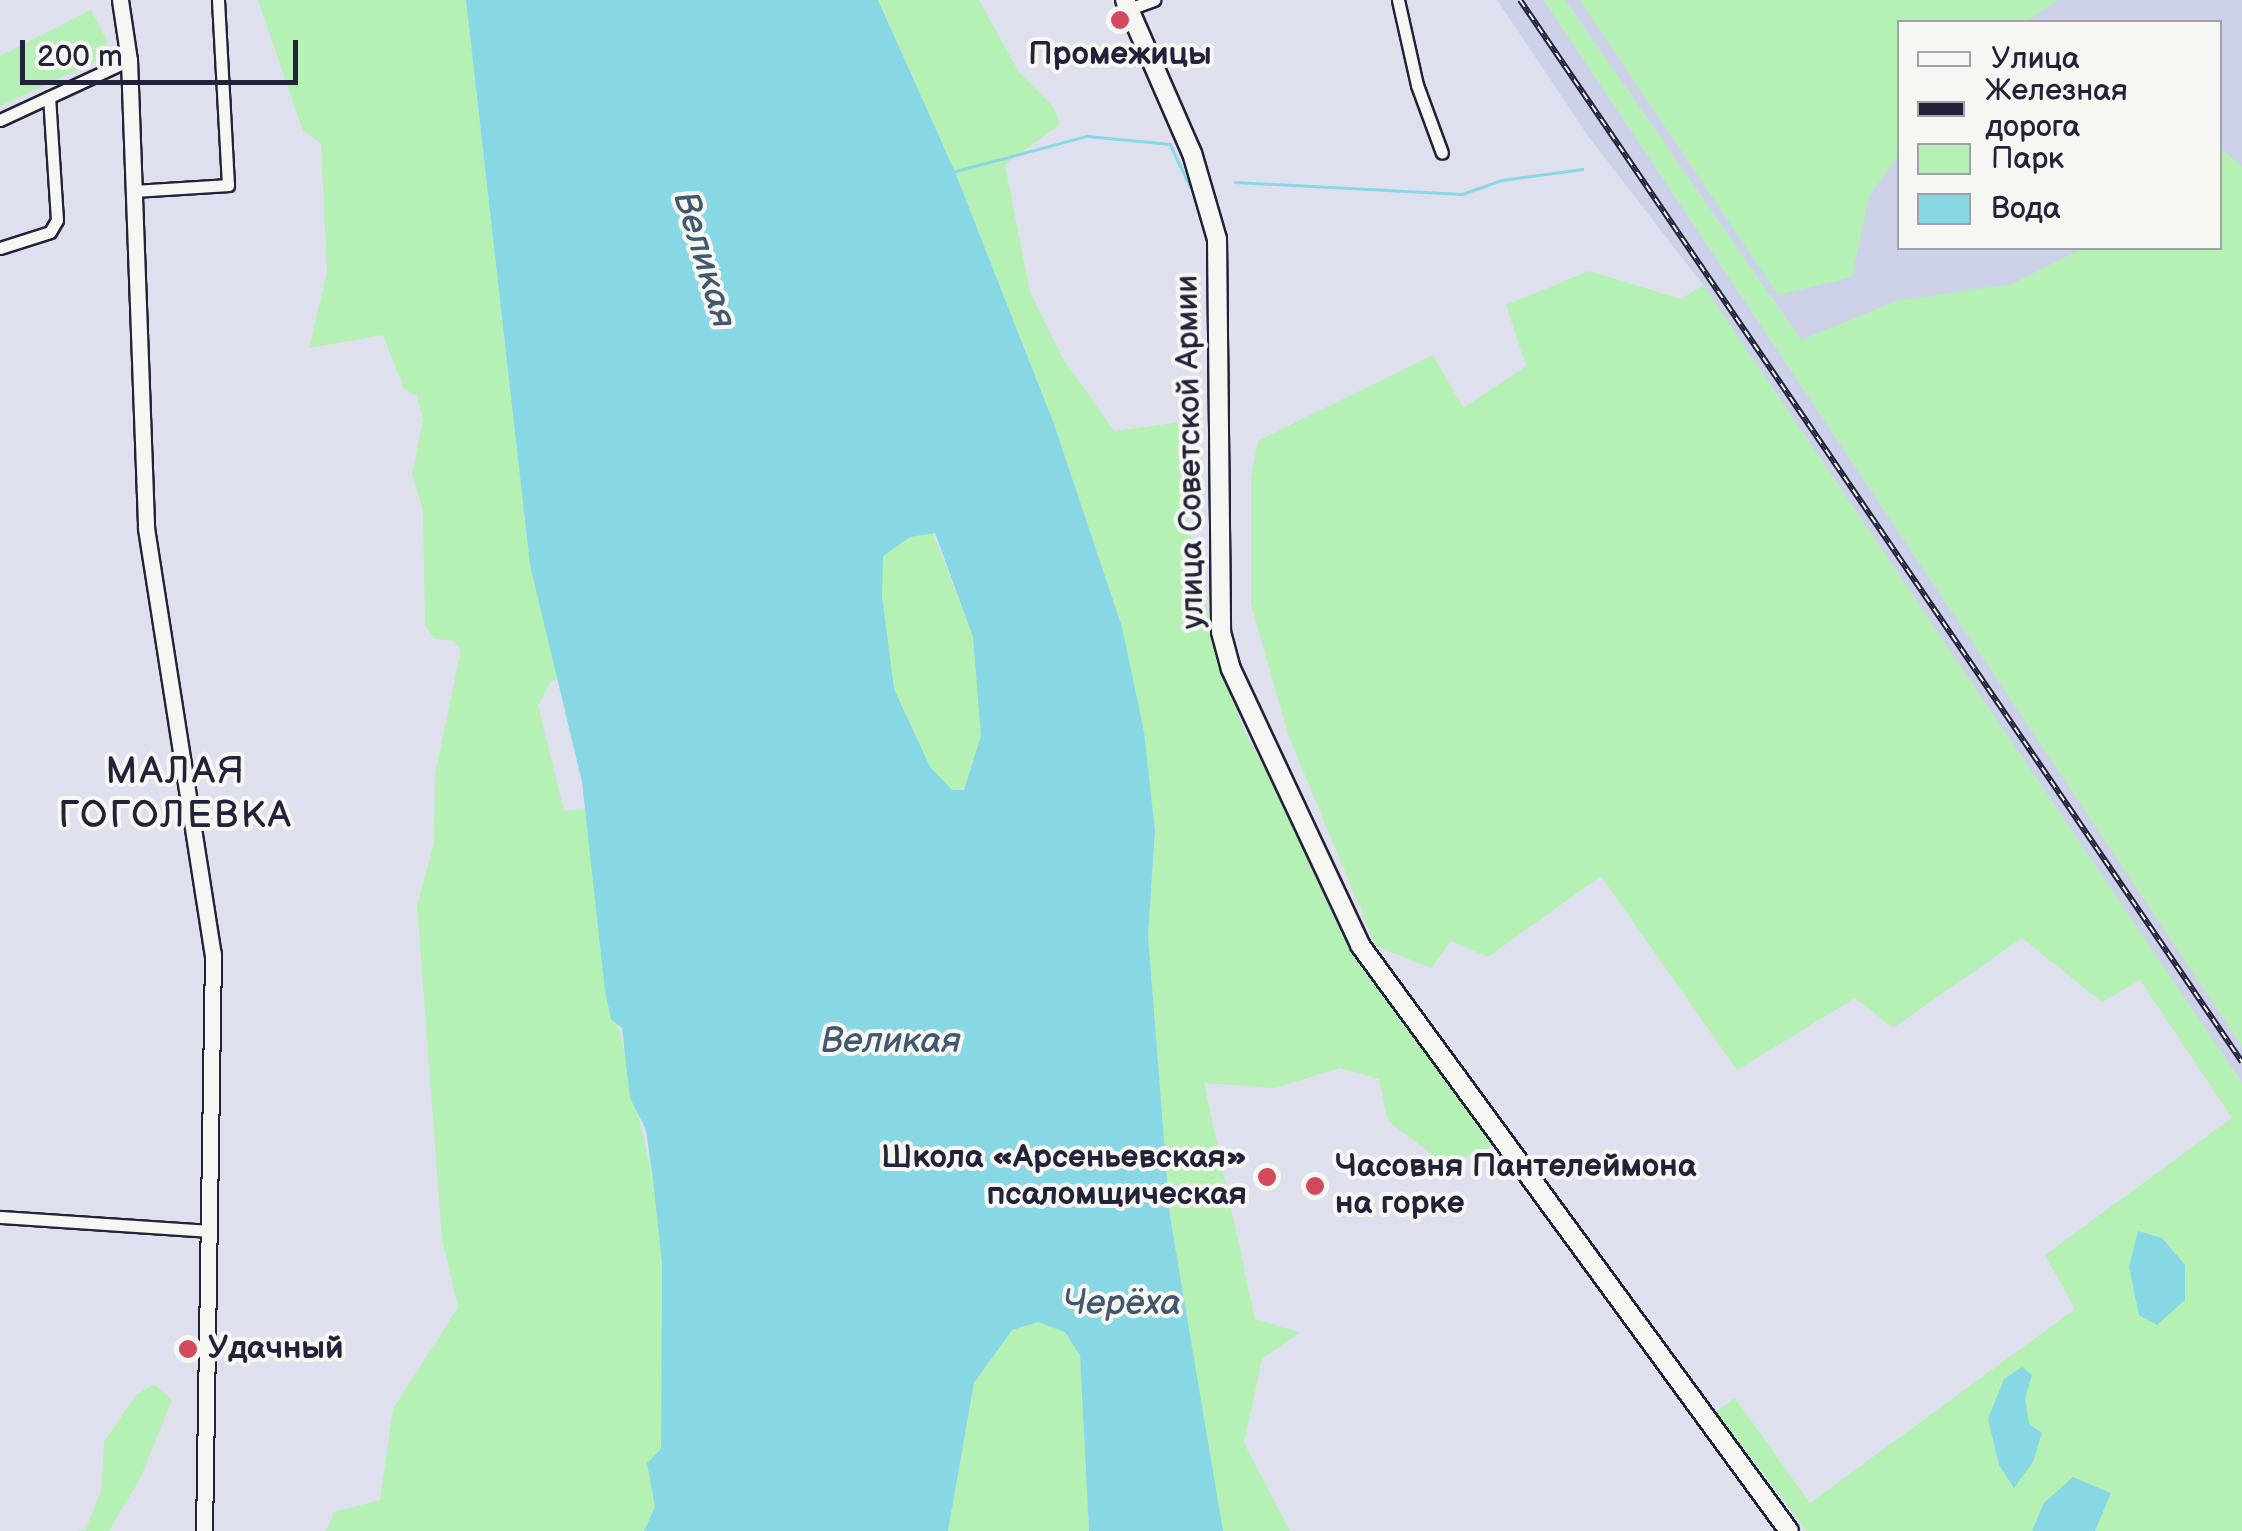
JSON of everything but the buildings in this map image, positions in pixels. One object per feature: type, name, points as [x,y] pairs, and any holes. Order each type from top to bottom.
[{"type":"main road","name":"улица Советской Армии","points":[[1126,4],[1192,152],[1217,239],[1221,632],[1231,669],[1360,945],[1789,1531]]},
{"type":"street","points":[[120,0],[129,60],[146,528],[212,954],[204,1531]]},
{"type":"street","points":[[135,191],[228,185],[218,0]]},
{"type":"street","points":[[1126,4],[1154,0]]},
{"type":"street","points":[[1398,0],[1416,85],[1442,153]]},
{"type":"street","points":[[0,120],[129,60]]},
{"type":"street","points":[[0,248],[50,232],[57,220],[48,96]]},
{"type":"street","points":[[0,1216],[208,1231]]},
{"type":"shaded area","points":[[1497,0],[1544,0],[2242,1046],[2242,1083],[1703,285],[1588,136]]},
{"type":"shaded area","points":[[1565,0],[2242,0],[2242,323],[1817,363]]},
{"type":"green space","points":[[258,0],[466,0],[530,565],[560,679],[551,681],[538,705],[564,811],[586,809],[602,954],[653,1180],[662,1264],[661,1449],[674,1531],[326,1531],[334,1512],[380,1500],[393,1409],[458,1307],[442,1239],[417,905],[434,844],[435,774],[461,650],[454,641],[435,639],[425,625],[423,510],[412,474],[423,420],[417,396],[404,389],[383,335],[309,348],[327,272],[321,143],[303,131]]},
{"type":"green space","points":[[878,0],[979,0],[1019,72],[1053,106],[1060,124],[1005,165],[1030,292],[1062,357],[1114,431],[1190,421],[1187,519],[1220,664],[1245,733],[1292,817],[1336,923],[1494,1146],[1455,1161],[1437,1158],[1388,1121],[1379,1079],[1340,1068],[1275,1088],[1204,1083],[1255,1319],[1300,1332],[1262,1359],[1244,1443],[1290,1531],[1223,1531],[1170,1216],[1148,935],[1155,831],[1122,627],[1054,424],[955,172]]},
{"type":"green space","points":[[1544,0],[1565,0],[1801,340],[1896,301],[2012,284],[2079,250],[2222,250],[2222,150],[2242,166],[2242,1046]]},
{"type":"green space","points":[[1580,0],[2058,0],[2028,20],[1897,20],[1897,158],[1869,196],[1852,277],[1778,295]]},
{"type":"green space","points":[[91,10],[107,41],[100,59],[0,106],[0,56]]},
{"type":"green space","points":[[1589,271],[1681,299],[1703,285],[2242,1083],[2242,1531],[1807,1531],[1716,1412],[1735,1398],[1810,1503],[2075,1309],[2045,1255],[2232,1118],[2140,980],[2102,1002],[2022,938],[1893,1028],[1855,998],[1737,1070],[1601,876],[1488,957],[1451,941],[1431,968],[1376,946],[1289,737],[1251,604],[1251,478],[1258,441],[1433,355],[1463,408],[1526,366],[1506,305]]},
{"type":"green space","points":[[793,372],[928,520],[973,636],[984,736],[981,792],[933,814]]},
{"type":"green space","points":[[1038,1321],[1065,1332],[1080,1354],[1089,1531],[948,1531],[974,1383],[1012,1330]]},
{"type":"green space","points":[[154,1384],[172,1400],[140,1479],[109,1531],[78,1531],[86,1529],[102,1488],[104,1442],[136,1395]]},
{"type":"water","name":"Великая","points":[[466,0],[878,0],[955,172],[1054,424],[1122,627],[1144,732],[1155,831],[1148,935],[1170,1216],[1223,1531],[1089,1531],[1080,1355],[1065,1332],[1038,1322],[1012,1330],[974,1383],[948,1531],[644,1531],[655,1507],[647,1463],[661,1449],[662,1264],[653,1180],[646,1130],[630,1098],[622,1028],[611,1019],[605,991],[582,782],[530,565]],"holes":[[[935,533],[973,637],[981,736],[964,790],[952,790],[930,767],[894,689],[882,596],[883,556],[910,537]]]},
{"type":"water","points":[[2138,1231],[2162,1238],[2185,1265],[2185,1300],[2157,1325],[2139,1315],[2129,1267]]},
{"type":"water","points":[[2022,1367],[2032,1375],[2025,1399],[2029,1424],[2042,1433],[2033,1462],[2014,1488],[1999,1465],[1988,1419],[2004,1379]]},
{"type":"water","points":[[2073,1477],[2111,1493],[2095,1531],[2032,1531],[2044,1503]]},
{"type":"waterway","points":[[956,171],[1087,136],[1170,144],[1190,186]]},
{"type":"waterway","points":[[1235,182],[1462,194],[1502,180],[1582,169]]},
{"type":"railway","points":[[1520,0],[2242,1062]]},
{"type":"place","name":"Промежицы","points":[[1120,20]]},
{"type":"place","name":"Школа «Арсеньевская» псаломщическая","points":[[1267,1177]]},
{"type":"place","name":"Часовня Пантелеймона на горке","points":[[1315,1186]]},
{"type":"place","name":"Удачный","points":[[188,1349]]},
{"type":"district","name":"МАЛАЯ ГОГОЛЕВКА","points":[[176,794]]},
{"type":"water label","name":"Черёха","points":[[1122,1304]]}]
